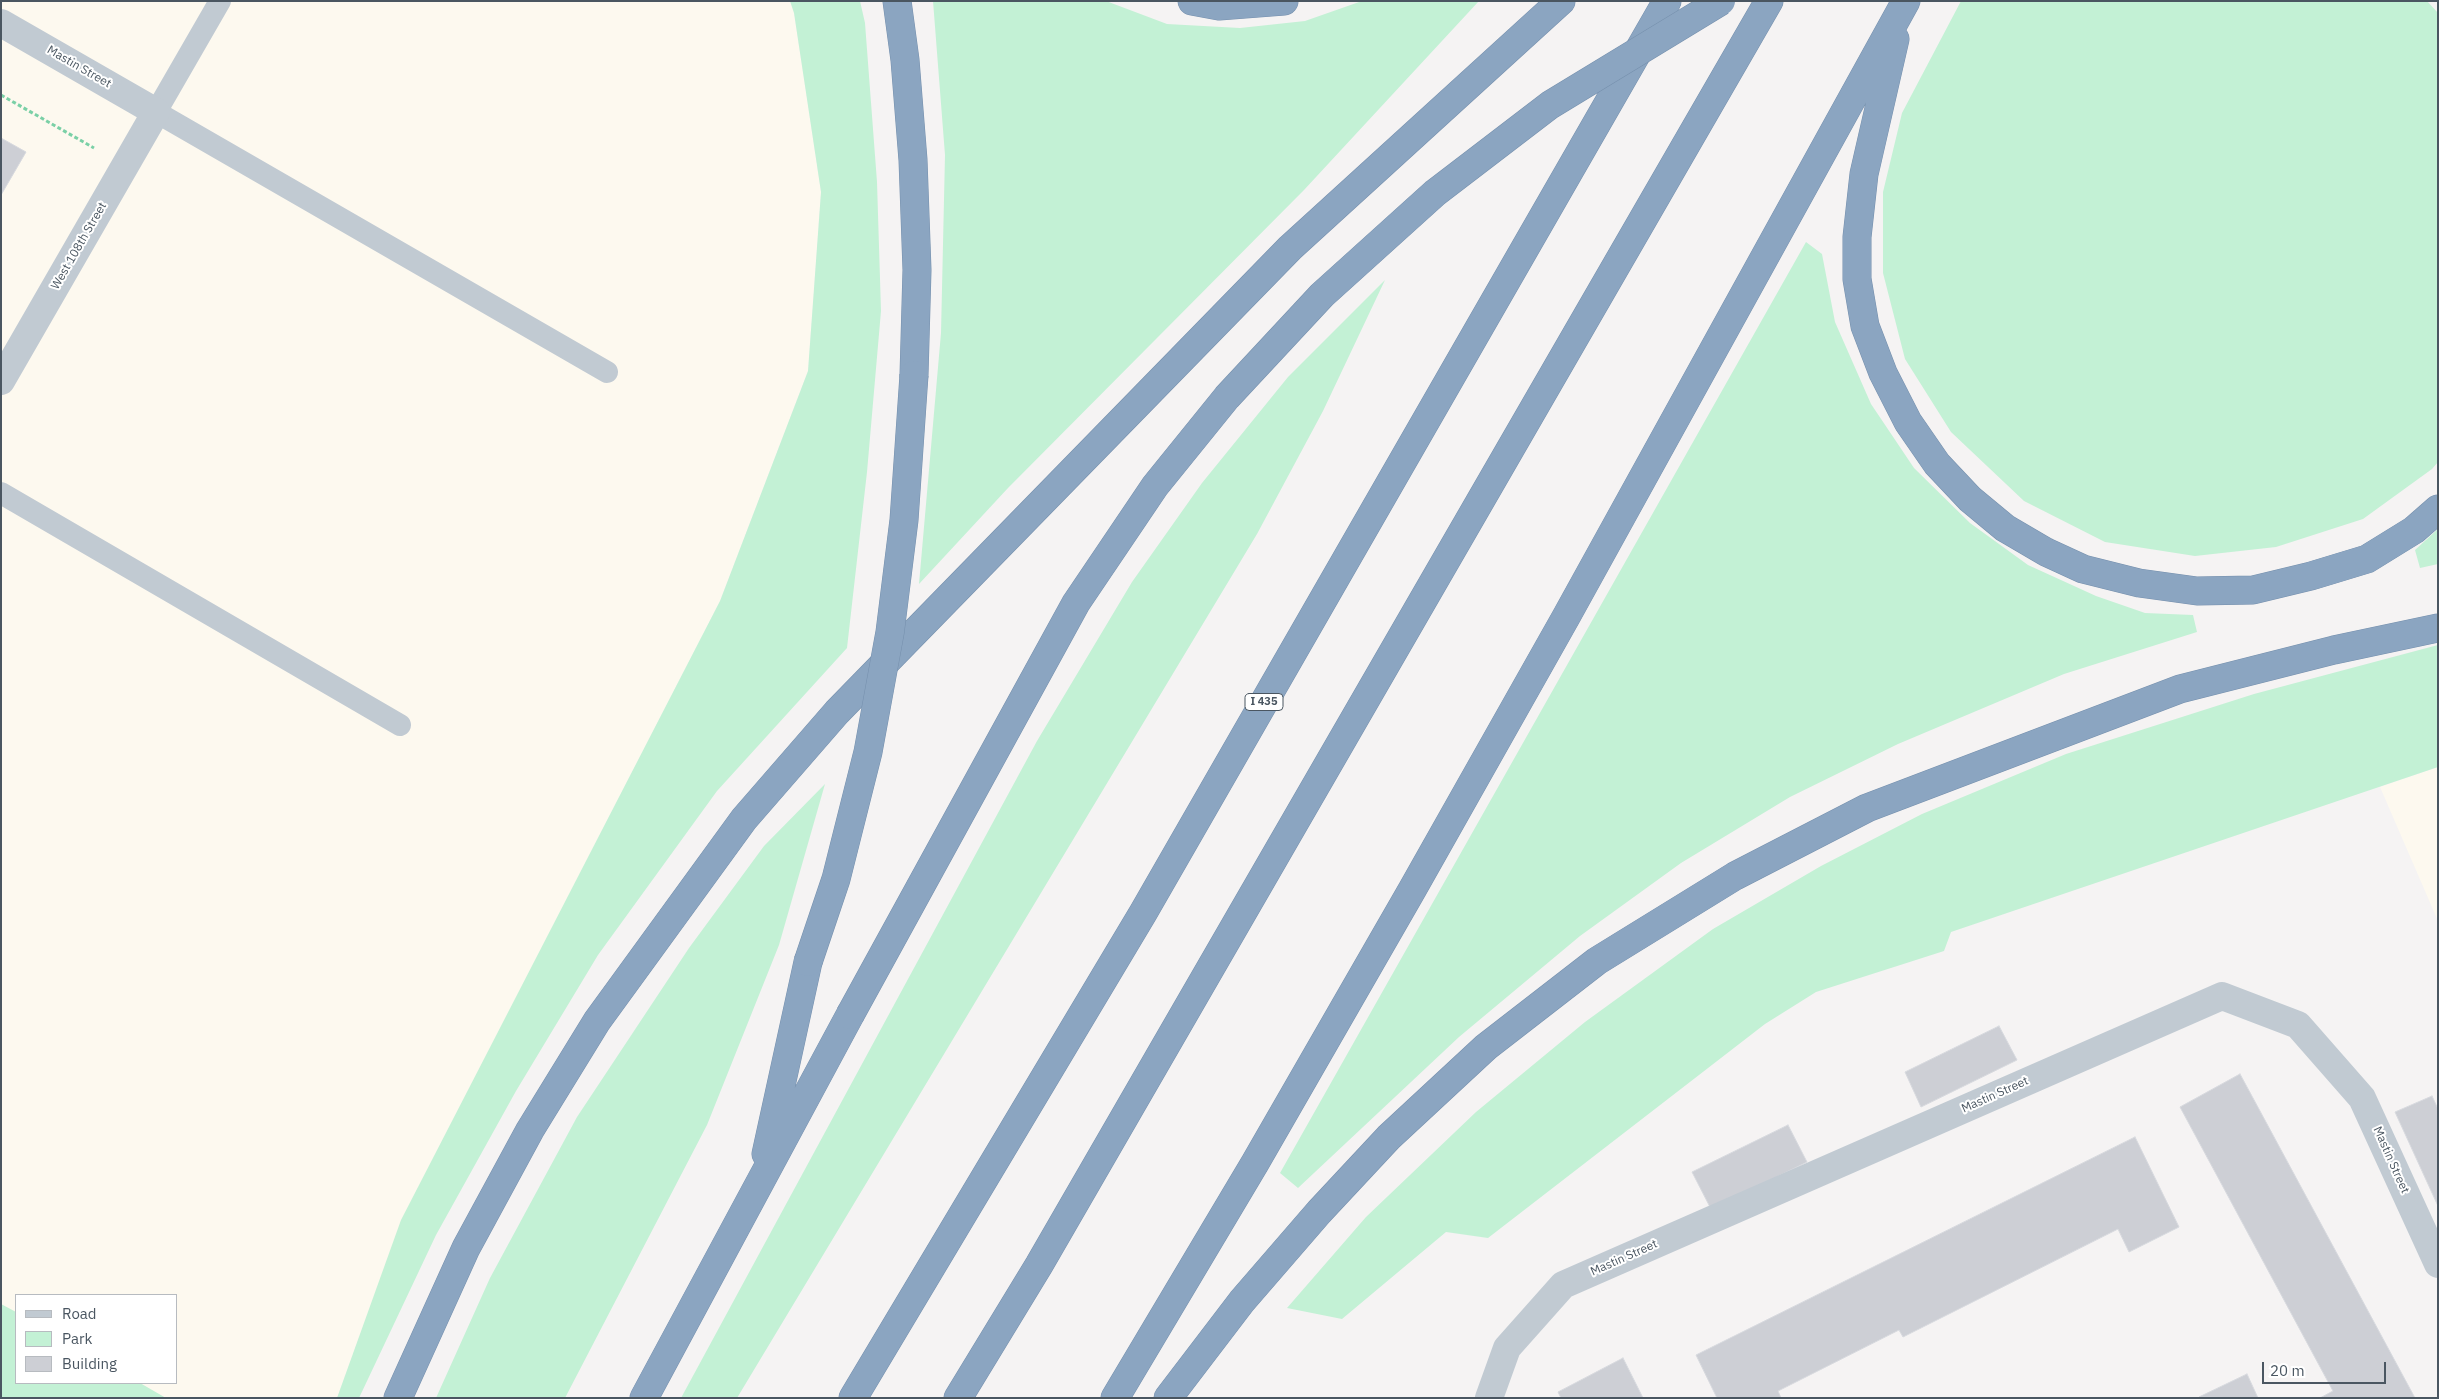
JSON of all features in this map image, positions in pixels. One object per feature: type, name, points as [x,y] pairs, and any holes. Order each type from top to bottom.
[{"type":"highway","points":[[759,1185],[808,962],[836,879],[868,752],[890,632],[904,520],[914,375],[917,270],[913,160],[905,60],[897,1]]},
{"type":"highway","points":[[1192,1],[1218,6],[1284,1]]},
{"type":"highway","points":[[398,1398],[466,1248],[530,1130],[597,1021],[744,819],[836,712],[1290,248],[1562,1]]},
{"type":"highway","name":"I 435","points":[[853,1398],[1138,921],[1667,1]]},
{"type":"highway","points":[[644,1398],[1076,603],[1155,486],[1227,397],[1322,295],[1435,193],[1550,105],[1721,1]]},
{"type":"highway","points":[[958,1398],[1039,1265],[1769,1]]},
{"type":"highway","points":[[1904,3],[1864,174],[1857,237],[1858,279],[1865,326],[1883,373],[1908,422],[1937,464],[1970,499],[2005,528],[2046,552],[2083,569],[2139,583],[2197,591],[2253,590],[2367,559],[2414,530],[2438,508]]},
{"type":"highway","points":[[1115,1398],[1255,1163],[1422,873],[1566,617],[1904,3]]},
{"type":"highway","points":[[1168,1398],[1242,1301],[1319,1212],[1389,1137],[1486,1047],[1597,961],[1735,876],[1867,808],[2180,689],[2334,650],[2438,628]]},
{"type":"street","name":"Mastin Street","points":[[1,23],[156,112]]},
{"type":"street","name":"West 108th Street","points":[[1,381],[156,112]]},
{"type":"street","name":"Mastin Street","points":[[1489,1398],[1507,1348],[1563,1285],[2222,996],[2298,1025],[2362,1098],[2438,1264]]},
{"type":"lane","points":[[220,1],[156,112],[607,372]]},
{"type":"lane","points":[[1,493],[400,725]]},
{"type":"path","points":[[1,95],[125,166]]},
{"type":"shaded area","points":[[1,1],[790,1],[794,13],[821,192],[808,371],[720,601],[402,1220],[337,1398],[1,1398]]},
{"type":"shaded area","points":[[2438,767],[2438,921],[2380,787]]},
{"type":"green space","points":[[790,1],[860,1],[865,23],[877,182],[881,311],[867,472],[847,648],[717,791],[598,955],[516,1091],[436,1235],[359,1398],[337,1398],[401,1220],[720,601],[808,371],[821,192],[794,13]]},
{"type":"green space","points":[[933,1],[1106,1],[1167,24],[1240,28],[1305,21],[1362,1],[1479,1],[1304,190],[1008,488],[919,584],[941,333],[945,155]]},
{"type":"green space","points":[[1961,1],[2427,1],[2438,13],[2438,462],[2432,469],[2363,519],[2276,547],[2195,556],[2105,542],[2024,501],[1951,432],[1905,359],[1883,273],[1883,192],[1902,113]]},
{"type":"green space","points":[[1806,242],[1822,254],[1835,322],[1871,404],[1914,468],[1970,523],[2028,565],[2096,596],[2145,613],[2193,615],[2197,632],[2064,674],[1898,744],[1790,797],[1681,863],[1580,936],[1459,1037],[1298,1188],[1280,1173]]},
{"type":"green space","points":[[1385,280],[1323,411],[1257,534],[737,1398],[681,1398],[1037,741],[1132,582],[1202,483],[1288,377]]},
{"type":"green space","points":[[2438,529],[2438,564],[2420,568],[2415,550]]},
{"type":"green space","points":[[2438,645],[2438,767],[1951,932],[1944,951],[1816,992],[1765,1024],[1488,1238],[1446,1232],[1342,1319],[1287,1308],[1366,1217],[1476,1112],[1585,1022],[1713,929],[1821,866],[1922,814],[2066,754],[2254,694]]},
{"type":"green space","points":[[825,784],[779,945],[707,1125],[565,1398],[436,1398],[490,1278],[577,1117],[689,948],[764,846]]},
{"type":"green space","points":[[1,1304],[15,1311],[15,1384],[142,1384],[166,1398],[1,1398]]},
{"type":"building","points":[[1,138],[26,152],[1,195]]},
{"type":"building","points":[[1999,1026],[2017,1060],[1921,1107],[1905,1072]]},
{"type":"building","points":[[2240,1074],[2415,1398],[2320,1398],[2333,1391],[2180,1107]]},
{"type":"building","points":[[2432,1096],[2438,1109],[2438,1206],[2395,1112]]},
{"type":"building","points":[[1788,1125],[1807,1162],[1711,1209],[1692,1172]]},
{"type":"building","points":[[2135,1137],[2179,1227],[2129,1252],[2118,1229],[1903,1337],[1899,1330],[1778,1391],[1781,1398],[1717,1398],[1696,1355]]},
{"type":"building","points":[[1623,1358],[1643,1398],[1561,1398],[1558,1392]]},
{"type":"building","points":[[2247,1374],[2258,1398],[2199,1397]]}]
